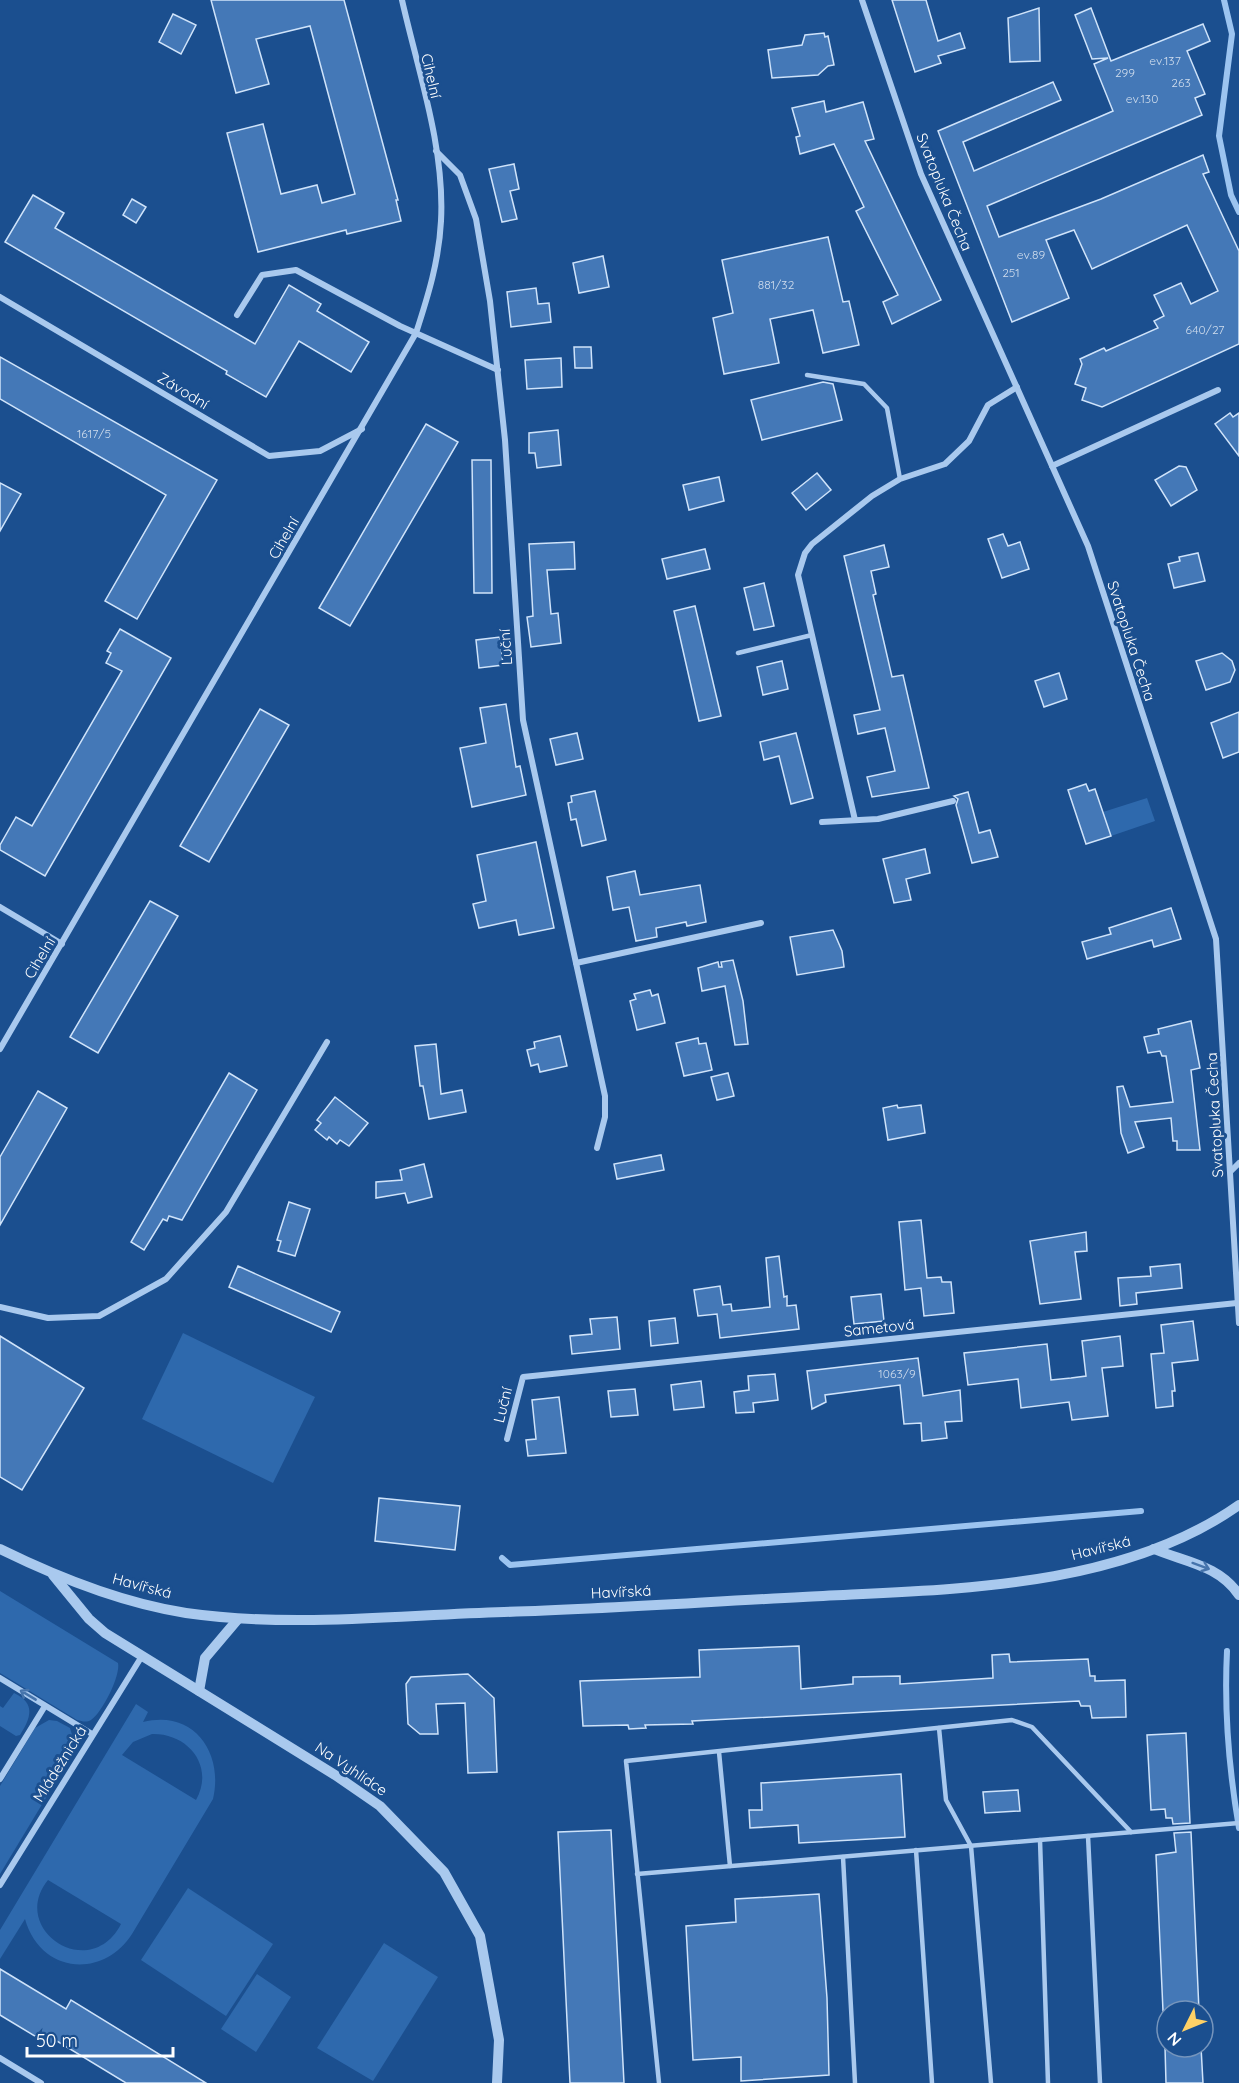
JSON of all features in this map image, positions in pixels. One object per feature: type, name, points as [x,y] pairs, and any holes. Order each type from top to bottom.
[{"type":"street","name":"Cihelní","points":[[0,1049],[416,333],[435,276],[441,220],[436,151],[402,0]]},
{"type":"street","name":"Svatopluka Čecha","points":[[862,0],[921,174],[1088,546],[1216,939],[1239,1323]]},
{"type":"street","name":"Luční","points":[[436,151],[460,175],[476,219],[490,302],[498,370],[523,720],[605,1096],[605,1117],[597,1148]]},
{"type":"street","points":[[237,315],[262,275],[296,270],[416,333],[498,370]]},
{"type":"street","name":"Závodní","points":[[0,297],[269,456],[320,451],[362,428]]},
{"type":"street","points":[[855,820],[798,575],[805,553],[812,544],[872,496],[900,479],[945,464],[969,441],[988,405],[1017,387]]},
{"type":"street","points":[[1052,466],[1218,390]]},
{"type":"street","points":[[822,822],[878,819],[953,801]]},
{"type":"street","points":[[0,907],[62,944]]},
{"type":"street","points":[[576,963],[761,923]]},
{"type":"street","points":[[0,1307],[48,1318],[99,1316],[166,1279],[226,1212],[327,1042]]},
{"type":"street","points":[[1231,1171],[1239,1163]]},
{"type":"street","name":"Sametová","points":[[523,1377],[1237,1303]]},
{"type":"street","name":"Luční","points":[[507,1439],[523,1377]]},
{"type":"street","name":"Havířská","points":[[0,1549],[53,1575],[131,1601],[183,1612],[238,1619],[366,1619],[938,1591],[1013,1583],[1154,1549],[1209,1524],[1239,1504]]},
{"type":"street","points":[[1154,1549],[1213,1570],[1224,1578],[1239,1595]]},
{"type":"street","name":"Na Vyhlídce","points":[[53,1575],[89,1619],[105,1633],[336,1774],[380,1806],[444,1872],[480,1936],[500,2040],[497,2083]]},
{"type":"street","points":[[199,1691],[205,1658],[238,1619]]},
{"type":"street","name":"Mládežnická","points":[[0,1885],[142,1656]]},
{"type":"street","points":[[0,1678],[92,1734]]},
{"type":"street","points":[[0,1779],[45,1706]]},
{"type":"street","points":[[0,2058],[41,2083]]},
{"type":"lane","points":[[807,375],[864,384],[887,408],[900,479]]},
{"type":"lane","points":[[738,653],[812,635]]},
{"type":"lane","points":[[658,2083],[626,1761],[1012,1720],[1032,1727],[1131,1833]]},
{"type":"lane","points":[[939,1728],[946,1800],[971,1846],[991,2083]]},
{"type":"lane","points":[[719,1752],[730,1866]]},
{"type":"lane","points":[[638,1874],[1239,1823]]},
{"type":"lane","points":[[1088,1836],[1100,2083]]},
{"type":"lane","points":[[1040,1840],[1048,2083]]},
{"type":"lane","points":[[916,1851],[932,2083]]},
{"type":"lane","points":[[843,1857],[855,2083]]},
{"type":"shaded area","points":[[1147,798],[1155,821],[1111,836],[1103,812]]},
{"type":"shaded area","points":[[183,1333],[315,1397],[273,1483],[142,1419]]},
{"type":"shaded area","points":[[0,1591],[118,1663],[117,1676],[110,1693],[91,1720],[86,1722],[77,1720],[0,1673]]},
{"type":"shaded area","points":[[14,1693],[26,1701],[29,1711],[24,1729],[20,1735],[16,1736],[0,1726],[0,1706],[3,1708]]},
{"type":"shaded area","points":[[136,1704],[148,1712],[143,1722],[161,1720],[177,1722],[190,1728],[201,1738],[214,1765],[213,1799],[132,1934],[119,1949],[105,1959],[89,1964],[73,1964],[58,1960],[44,1951],[33,1937],[25,1919],[0,1959],[0,1930]],"holes":[[[152,1734],[177,1739],[195,1754],[202,1775],[201,1787],[196,1800],[122,1755],[133,1742]],[[48,1880],[121,1924],[107,1941],[91,1949],[74,1949],[58,1943],[45,1931],[38,1916],[38,1898]]]},
{"type":"shaded area","points":[[49,1720],[57,1721],[70,1728],[76,1748],[0,1874],[0,1786],[35,1728]]},
{"type":"shaded area","points":[[188,1888],[273,1944],[226,2016],[141,1960]]},
{"type":"shaded area","points":[[384,1943],[438,1977],[373,2081],[317,2048]]},
{"type":"shaded area","points":[[257,1974],[291,1997],[256,2052],[221,2029]]},
{"type":"building","points":[[211,0],[344,0],[398,200],[396,200],[401,221],[347,234],[346,230],[258,252],[227,133],[263,124],[281,194],[317,185],[322,203],[355,194],[310,26],[256,39],[269,84],[236,93]]},
{"type":"building","points":[[892,0],[926,0],[938,41],[960,33],[965,48],[938,56],[941,63],[915,72]]},
{"type":"building","points":[[1039,8],[1040,61],[1010,62],[1008,18]]},
{"type":"building","points":[[1091,8],[1111,61],[1203,24],[1210,41],[1187,51],[1205,94],[1195,98],[1202,115],[987,206],[999,237],[1101,199],[1203,155],[1209,172],[1203,174],[1239,251],[1239,344],[1102,407],[1082,400],[1086,388],[1075,384],[1082,364],[1080,359],[1104,348],[1106,351],[1158,328],[1154,321],[1164,316],[1154,295],[1181,283],[1191,304],[1218,291],[1187,225],[1092,269],[1074,230],[1046,240],[1069,298],[1012,322],[938,131],[1053,82],[1061,100],[963,142],[974,171],[1113,111],[1094,64],[1108,58],[1092,59],[1075,15]]},
{"type":"building","points":[[173,14],[196,25],[181,54],[159,42]]},
{"type":"building","points":[[824,33],[825,37],[828,36],[834,65],[828,66],[818,75],[772,78],[768,50],[802,45],[805,35]]},
{"type":"building","points":[[824,101],[826,112],[863,102],[874,139],[865,141],[941,300],[892,324],[883,302],[898,295],[856,211],[864,207],[834,144],[800,154],[796,137],[800,136],[792,108]]},
{"type":"building","points":[[514,164],[519,189],[510,191],[517,219],[502,222],[489,169]]},
{"type":"building","points":[[33,195],[64,213],[55,228],[255,344],[289,285],[321,304],[317,311],[369,342],[351,372],[299,341],[266,397],[226,374],[227,371],[5,242]]},
{"type":"building","points":[[132,199],[146,207],[136,223],[123,215]]},
{"type":"building","points":[[828,237],[843,302],[849,301],[859,345],[823,353],[813,310],[770,319],[779,363],[724,374],[713,318],[733,313],[722,260]]},
{"type":"building","points":[[603,256],[609,287],[579,293],[573,263]]},
{"type":"building","points":[[536,288],[538,304],[549,303],[551,322],[511,327],[507,292]]},
{"type":"building","points":[[574,347],[591,347],[592,368],[575,368]]},
{"type":"building","points":[[0,357],[217,480],[137,619],[105,601],[166,495],[0,399]]},
{"type":"building","points":[[561,358],[562,387],[527,389],[525,360]]},
{"type":"building","points":[[823,382],[833,384],[842,420],[762,440],[751,400]]},
{"type":"building","points":[[1230,413],[1233,417],[1239,413],[1239,456],[1215,424]]},
{"type":"building","points":[[426,424],[458,442],[350,626],[319,608]]},
{"type":"building","points":[[558,430],[561,465],[537,468],[535,453],[529,453],[529,433]]},
{"type":"building","points":[[472,460],[491,460],[492,593],[474,593]]},
{"type":"building","points":[[1179,466],[1186,467],[1197,490],[1171,506],[1155,480]]},
{"type":"building","points":[[817,473],[831,490],[806,510],[792,493]]},
{"type":"building","points":[[719,477],[724,501],[689,510],[683,485]]},
{"type":"building","points":[[0,483],[21,494],[0,531]]},
{"type":"building","points":[[1003,534],[1008,546],[1020,542],[1029,569],[1002,578],[988,539]]},
{"type":"building","points":[[574,542],[575,569],[547,570],[551,614],[558,613],[561,643],[531,647],[527,617],[533,616],[529,544]]},
{"type":"building","points":[[884,545],[889,567],[871,571],[876,594],[873,595],[892,677],[903,675],[929,788],[872,797],[867,777],[895,771],[885,728],[858,734],[854,715],[880,710],[844,556]]},
{"type":"building","points":[[705,549],[710,569],[667,579],[662,559]]},
{"type":"building","points":[[1198,553],[1205,581],[1174,588],[1168,564],[1180,561],[1179,557]]},
{"type":"building","points":[[764,583],[774,626],[754,630],[744,588]]},
{"type":"building","points":[[695,606],[721,716],[699,721],[674,611]]},
{"type":"building","points":[[120,629],[171,658],[45,876],[0,850],[0,845],[16,817],[32,826],[122,671],[106,663],[111,653],[107,651]]},
{"type":"building","points":[[500,637],[503,665],[479,668],[476,640]]},
{"type":"building","points":[[1222,653],[1232,661],[1235,670],[1230,682],[1206,690],[1196,661]]},
{"type":"building","points":[[782,661],[788,689],[763,695],[757,667]]},
{"type":"building","points":[[1059,673],[1067,699],[1044,707],[1035,681]]},
{"type":"building","points":[[506,704],[516,767],[520,766],[526,795],[472,807],[460,748],[486,743],[480,708]]},
{"type":"building","points":[[260,709],[289,725],[209,862],[180,846]]},
{"type":"building","points":[[1239,712],[1239,752],[1223,758],[1211,723]]},
{"type":"building","points":[[577,733],[583,759],[556,765],[550,739]]},
{"type":"building","points":[[796,733],[813,798],[791,804],[779,756],[764,760],[760,742]]},
{"type":"building","points":[[1086,784],[1089,791],[1095,789],[1111,836],[1086,844],[1068,790]]},
{"type":"building","points":[[595,791],[606,840],[582,846],[576,819],[571,820],[568,803],[572,802],[571,796]]},
{"type":"building","points":[[968,792],[979,833],[990,830],[998,857],[972,863],[956,805],[958,799],[954,796]]},
{"type":"building","points":[[536,842],[554,928],[519,935],[516,920],[479,928],[473,904],[486,901],[477,855]]},
{"type":"building","points":[[925,849],[930,873],[906,879],[911,900],[894,903],[883,859]]},
{"type":"building","points":[[635,871],[640,895],[700,885],[706,922],[687,926],[686,922],[656,928],[657,937],[636,941],[629,907],[613,910],[607,877]]},
{"type":"building","points":[[150,901],[178,916],[98,1053],[70,1037]]},
{"type":"building","points":[[1171,908],[1181,939],[1154,947],[1152,940],[1087,959],[1082,942],[1111,934],[1109,928]]},
{"type":"building","points":[[833,930],[842,951],[844,967],[797,975],[790,937]]},
{"type":"building","points":[[733,960],[743,1001],[748,1044],[735,1045],[725,986],[702,991],[698,968],[718,962],[719,967],[722,967],[721,962]]},
{"type":"building","points":[[650,990],[652,996],[658,994],[665,1023],[637,1030],[630,1001],[636,999],[634,994]]},
{"type":"building","points":[[1191,1021],[1200,1068],[1191,1070],[1200,1150],[1177,1150],[1177,1141],[1173,1141],[1171,1118],[1135,1122],[1144,1147],[1128,1153],[1121,1133],[1117,1087],[1123,1086],[1130,1107],[1173,1102],[1166,1056],[1162,1056],[1160,1051],[1148,1053],[1144,1037],[1159,1034],[1158,1029]]},
{"type":"building","points":[[560,1036],[567,1066],[540,1072],[538,1064],[531,1066],[527,1050],[535,1048],[534,1042]]},
{"type":"building","points":[[698,1038],[699,1044],[706,1043],[712,1070],[684,1076],[676,1043]]},
{"type":"building","points":[[436,1044],[441,1094],[462,1090],[466,1112],[429,1119],[423,1086],[420,1086],[415,1046]]},
{"type":"building","points":[[229,1073],[257,1090],[182,1220],[169,1216],[167,1221],[163,1219],[144,1250],[131,1242]]},
{"type":"building","points":[[728,1073],[734,1096],[717,1100],[711,1077]]},
{"type":"building","points":[[38,1091],[67,1108],[0,1225],[0,1157]]},
{"type":"building","points":[[335,1097],[368,1123],[349,1146],[340,1140],[337,1144],[329,1137],[327,1140],[315,1130],[321,1123],[317,1120]]},
{"type":"building","points":[[897,1105],[898,1108],[921,1105],[925,1133],[888,1140],[883,1108]]},
{"type":"building","points":[[661,1155],[664,1170],[617,1179],[614,1164]]},
{"type":"building","points":[[424,1164],[432,1197],[408,1203],[405,1193],[376,1198],[376,1182],[402,1180],[400,1170]]},
{"type":"building","points":[[289,1202],[310,1209],[295,1256],[278,1251],[281,1241],[277,1240]]},
{"type":"building","points":[[921,1220],[927,1278],[941,1277],[942,1282],[951,1282],[954,1313],[924,1316],[921,1288],[905,1290],[899,1222]]},
{"type":"building","points":[[1086,1232],[1087,1251],[1075,1252],[1081,1299],[1040,1304],[1030,1241]]},
{"type":"building","points":[[779,1256],[784,1297],[787,1296],[787,1306],[796,1305],[799,1329],[720,1338],[717,1314],[698,1316],[694,1290],[720,1286],[723,1305],[731,1304],[732,1311],[770,1307],[766,1258]]},
{"type":"building","points":[[1180,1264],[1182,1288],[1136,1293],[1137,1304],[1120,1306],[1118,1278],[1151,1276],[1150,1267]]},
{"type":"building","points":[[238,1266],[340,1312],[331,1332],[229,1287]]},
{"type":"building","points":[[881,1294],[884,1321],[854,1324],[851,1297]]},
{"type":"building","points":[[617,1317],[620,1349],[572,1354],[570,1336],[592,1334],[590,1319]]},
{"type":"building","points":[[675,1318],[678,1343],[651,1346],[649,1321]]},
{"type":"building","points":[[1193,1321],[1198,1360],[1172,1363],[1175,1391],[1172,1391],[1173,1406],[1156,1408],[1151,1354],[1164,1353],[1161,1325]]},
{"type":"building","points":[[0,1336],[84,1388],[22,1490],[0,1477]]},
{"type":"building","points":[[1120,1336],[1123,1366],[1102,1368],[1108,1416],[1072,1420],[1069,1402],[1021,1408],[1018,1379],[968,1385],[964,1353],[1047,1344],[1051,1380],[1071,1378],[1086,1376],[1082,1341]]},
{"type":"building","points":[[918,1358],[923,1396],[960,1390],[962,1421],[945,1422],[947,1438],[922,1441],[921,1423],[904,1424],[900,1385],[825,1395],[826,1402],[812,1409],[807,1371]]},
{"type":"building","points":[[775,1374],[778,1400],[753,1403],[754,1412],[736,1413],[734,1392],[749,1390],[748,1376]]},
{"type":"building","points":[[701,1381],[704,1407],[674,1410],[671,1385]]},
{"type":"building","points":[[635,1389],[638,1415],[611,1417],[608,1391]]},
{"type":"building","points":[[559,1397],[566,1453],[528,1456],[526,1440],[536,1439],[532,1400]]},
{"type":"building","points":[[379,1498],[460,1506],[455,1550],[375,1541]]},
{"type":"building","points":[[799,1646],[801,1689],[853,1684],[853,1677],[900,1676],[900,1684],[993,1678],[992,1655],[1009,1654],[1010,1662],[1088,1659],[1090,1676],[1095,1676],[1095,1681],[1125,1680],[1126,1717],[1092,1718],[1090,1706],[1081,1706],[1079,1701],[692,1721],[693,1724],[645,1725],[646,1728],[629,1729],[628,1725],[583,1726],[580,1681],[700,1677],[699,1650]]},
{"type":"building","points":[[468,1674],[494,1698],[497,1772],[468,1773],[465,1703],[436,1704],[438,1734],[420,1734],[408,1724],[406,1684],[411,1677]]},
{"type":"building","points":[[1186,1733],[1190,1823],[1173,1824],[1172,1818],[1166,1818],[1165,1809],[1151,1810],[1147,1735]]},
{"type":"building","points":[[901,1774],[905,1837],[799,1843],[798,1825],[750,1828],[749,1810],[762,1810],[761,1783]]},
{"type":"building","points":[[1018,1790],[1020,1811],[985,1813],[983,1792]]},
{"type":"building","points":[[611,1830],[624,2083],[570,2083],[558,1832]]},
{"type":"building","points":[[1191,1832],[1198,1999],[1162,1999],[1156,1855],[1176,1852],[1174,1833]]},
{"type":"building","points":[[819,1894],[827,1998],[829,2075],[741,2081],[741,2057],[693,2060],[686,1926],[736,1922],[735,1899]]},
{"type":"building","points":[[0,1969],[66,2009],[71,2000],[206,2083],[126,2083],[57,2041],[53,2047],[0,2015]]},
{"type":"building","points":[[1165,2059],[1202,2059],[1203,2083],[1166,2083]]},
{"type":"waterway","points":[[1224,0],[1232,34],[1219,136],[1231,195],[1239,212]]},
{"type":"waterway","points":[[502,1558],[510,1565],[1141,1511]]},
{"type":"waterway","points":[[1227,1651],[1228,1740],[1239,1828]]}]
